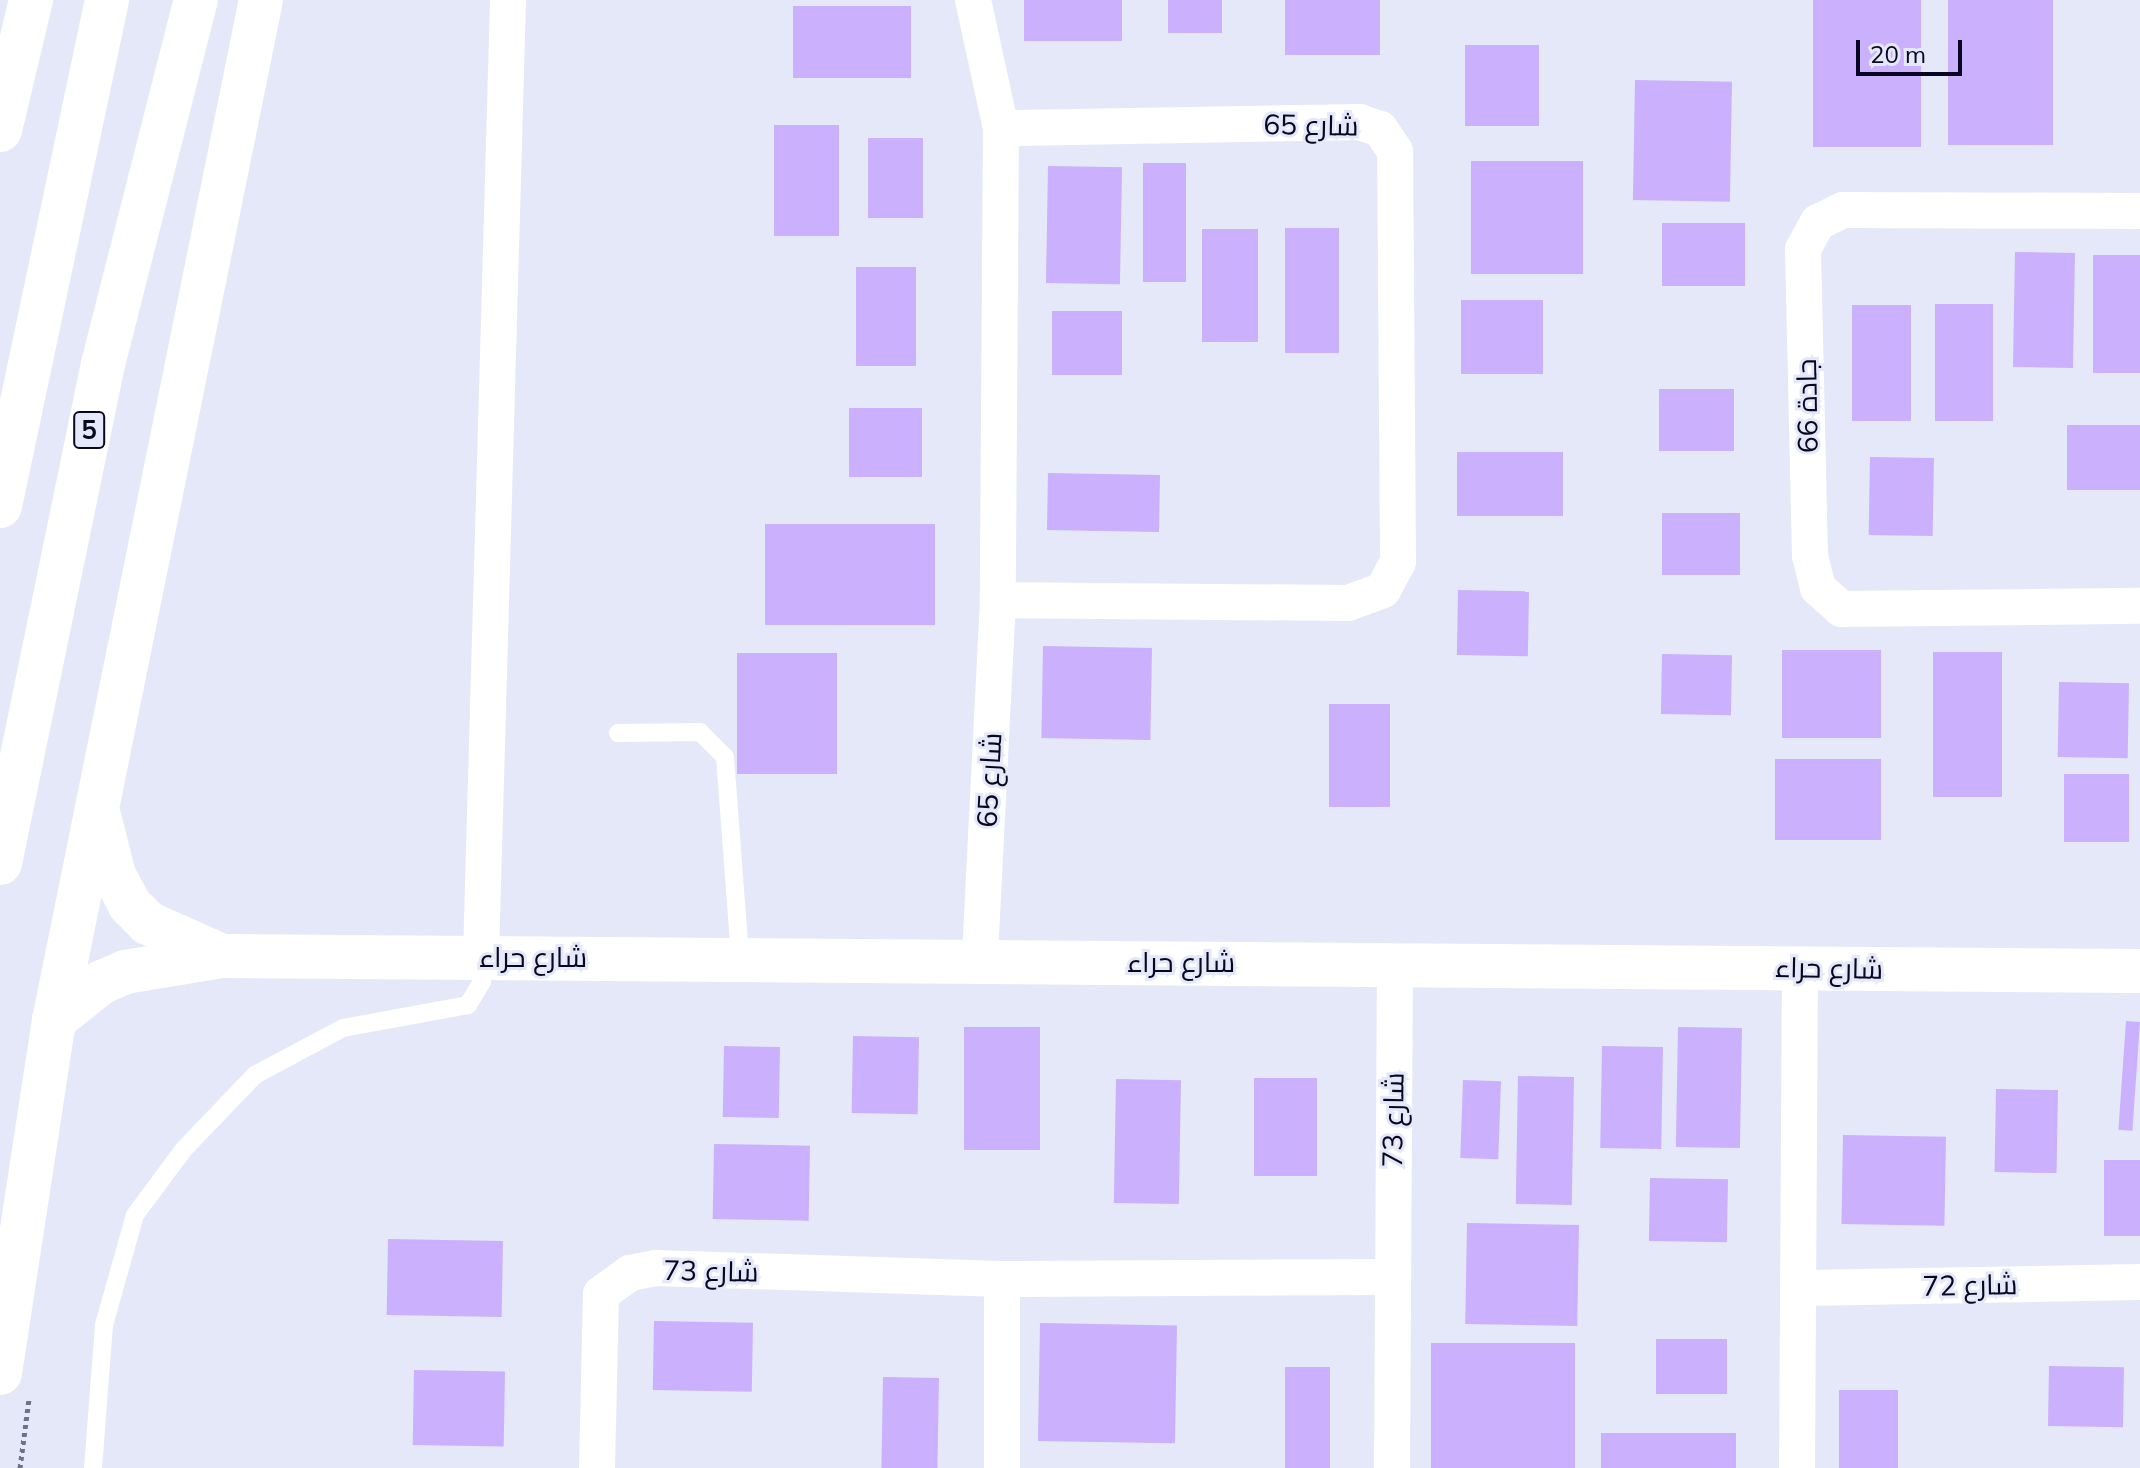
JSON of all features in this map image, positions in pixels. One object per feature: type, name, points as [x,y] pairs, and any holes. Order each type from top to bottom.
[{"type":"main road","points":[[0,130],[31,0]]},
{"type":"main road","points":[[0,506],[107,0]]},
{"type":"main road","name":"5","points":[[0,863],[103,364],[196,0]]},
{"type":"main road","points":[[15,1382],[54,1020],[99,816],[261,0]]},
{"type":"main road","name":"شارع حراء","points":[[99,816],[114,875],[130,905],[148,923],[222,956]]},
{"type":"main road","name":"شارع حراء","points":[[54,1020],[102,982],[125,972],[222,956],[2140,971]]},
{"type":"street","points":[[481,956],[508,0]]},
{"type":"street","points":[[973,0],[1001,128]]},
{"type":"street","name":"شارع 65","points":[[980,961],[998,600],[1001,128],[1360,122],[1380,129],[1395,151],[1398,562],[1383,590],[1348,603],[998,600]]},
{"type":"street","name":"جادة 66","points":[[2140,211],[1843,210],[1818,222],[1803,249],[1810,556],[1818,588],[1841,609],[2140,606]]},
{"type":"street","name":"شارع 73","points":[[1392,1468],[1395,964]]},
{"type":"street","points":[[1797,1468],[1801,1288],[1800,968]]},
{"type":"street","name":"شارع 73","points":[[597,1468],[601,1294],[630,1273],[655,1268],[1002,1279],[1391,1277]]},
{"type":"street","points":[[1002,1279],[1002,1468]]},
{"type":"street","name":"شارع 72","points":[[1801,1288],[2140,1282]]},
{"type":"lane","points":[[618,733],[700,732],[725,757],[740,958]]},
{"type":"lane","points":[[93,1468],[104,1325],[135,1215],[184,1149],[255,1075],[343,1028],[468,1005],[482,982],[481,956]]},
{"type":"path","points":[[15,1382],[20,1468]]},
{"type":"building","points":[[1024,0],[1122,0],[1122,41],[1024,41]]},
{"type":"building","points":[[1168,0],[1222,0],[1222,33],[1168,33]]},
{"type":"building","points":[[1285,0],[1380,0],[1380,55],[1285,55]]},
{"type":"building","points":[[1813,0],[1921,0],[1921,147],[1813,147]]},
{"type":"building","points":[[1948,0],[2053,0],[2053,145],[1948,145]]},
{"type":"building","points":[[793,6],[911,6],[911,78],[793,78]]},
{"type":"building","points":[[1465,45],[1539,45],[1539,126],[1465,126]]},
{"type":"building","points":[[1635,80],[1732,82],[1730,202],[1633,200]]},
{"type":"building","points":[[774,125],[839,125],[839,236],[774,236]]},
{"type":"building","points":[[868,138],[923,138],[923,218],[868,218]]},
{"type":"building","points":[[1471,161],[1583,161],[1583,274],[1471,274]]},
{"type":"building","points":[[1143,163],[1186,163],[1186,282],[1143,282]]},
{"type":"building","points":[[1048,166],[1122,167],[1120,284],[1046,283]]},
{"type":"building","points":[[1662,223],[1745,223],[1745,286],[1662,286]]},
{"type":"building","points":[[1285,228],[1339,228],[1339,353],[1285,353]]},
{"type":"building","points":[[1202,229],[1258,229],[1258,342],[1202,342]]},
{"type":"building","points":[[2015,252],[2075,253],[2073,368],[2013,367]]},
{"type":"building","points":[[2093,255],[2140,255],[2140,373],[2093,373]]},
{"type":"building","points":[[856,267],[916,267],[916,366],[856,366]]},
{"type":"building","points":[[1461,300],[1543,300],[1543,374],[1461,374]]},
{"type":"building","points":[[1935,304],[1993,304],[1993,421],[1935,421]]},
{"type":"building","points":[[1852,305],[1911,305],[1911,421],[1852,421]]},
{"type":"building","points":[[1052,311],[1122,311],[1122,375],[1052,375]]},
{"type":"building","points":[[1659,389],[1734,389],[1734,451],[1659,451]]},
{"type":"building","points":[[849,408],[922,408],[922,477],[849,477]]},
{"type":"building","points":[[2067,425],[2140,425],[2140,490],[2067,490]]},
{"type":"building","points":[[1457,452],[1563,452],[1563,516],[1457,516]]},
{"type":"building","points":[[1870,457],[1934,458],[1933,536],[1869,535]]},
{"type":"building","points":[[1048,473],[1160,475],[1159,532],[1047,530]]},
{"type":"building","points":[[1662,513],[1740,513],[1740,575],[1662,575]]},
{"type":"building","points":[[765,524],[935,524],[935,625],[765,625]]},
{"type":"building","points":[[1458,590],[1529,591],[1528,656],[1457,655]]},
{"type":"building","points":[[1043,646],[1152,648],[1150,740],[1041,738]]},
{"type":"building","points":[[1782,650],[1881,650],[1881,738],[1782,738]]},
{"type":"building","points":[[1933,652],[2002,652],[2002,797],[1933,797]]},
{"type":"building","points":[[737,653],[837,653],[837,774],[737,774]]},
{"type":"building","points":[[1662,654],[1732,655],[1731,715],[1661,714]]},
{"type":"building","points":[[2059,682],[2129,683],[2128,758],[2058,757]]},
{"type":"building","points":[[1329,704],[1390,704],[1390,807],[1329,807]]},
{"type":"building","points":[[1775,759],[1881,759],[1881,840],[1775,840]]},
{"type":"building","points":[[2064,774],[2129,774],[2129,842],[2064,842]]},
{"type":"building","points":[[2126,1021],[2140,1022],[2132,1131],[2118,1130]]},
{"type":"building","points":[[964,1027],[1040,1027],[1040,1150],[964,1150]]},
{"type":"building","points":[[1678,1027],[1742,1028],[1740,1148],[1676,1147]]},
{"type":"building","points":[[853,1036],[919,1037],[918,1114],[852,1113]]},
{"type":"building","points":[[724,1046],[780,1047],[779,1118],[723,1117]]},
{"type":"building","points":[[1602,1046],[1663,1047],[1661,1149],[1600,1148]]},
{"type":"building","points":[[1518,1076],[1574,1077],[1572,1205],[1516,1204]]},
{"type":"building","points":[[1254,1078],[1317,1078],[1317,1176],[1254,1176]]},
{"type":"building","points":[[1116,1079],[1181,1080],[1179,1204],[1114,1203]]},
{"type":"building","points":[[1463,1080],[1501,1081],[1498,1159],[1460,1158]]},
{"type":"building","points":[[1996,1089],[2058,1090],[2057,1173],[1995,1172]]},
{"type":"building","points":[[1843,1135],[1946,1137],[1944,1226],[1841,1224]]},
{"type":"building","points":[[714,1144],[810,1146],[809,1221],[713,1219]]},
{"type":"building","points":[[2104,1160],[2140,1160],[2140,1236],[2104,1236]]},
{"type":"building","points":[[1650,1178],[1728,1179],[1727,1242],[1649,1241]]},
{"type":"building","points":[[1467,1223],[1579,1225],[1577,1326],[1465,1324]]},
{"type":"building","points":[[388,1239],[503,1241],[502,1317],[387,1315]]},
{"type":"building","points":[[654,1321],[753,1323],[752,1392],[653,1390]]},
{"type":"building","points":[[1040,1323],[1177,1325],[1175,1443],[1038,1441]]},
{"type":"building","points":[[1656,1339],[1727,1339],[1727,1394],[1656,1394]]},
{"type":"building","points":[[1431,1343],[1575,1343],[1575,1468],[1431,1468]]},
{"type":"building","points":[[2049,1366],[2124,1367],[2123,1427],[2048,1426]]},
{"type":"building","points":[[1285,1367],[1330,1367],[1330,1468],[1285,1468]]},
{"type":"building","points":[[414,1370],[505,1372],[504,1447],[413,1445]]},
{"type":"building","points":[[883,1377],[939,1378],[937,1468],[881,1468]]},
{"type":"building","points":[[1839,1390],[1898,1390],[1898,1468],[1839,1468]]},
{"type":"building","points":[[1601,1433],[1736,1433],[1736,1468],[1601,1468]]}]
